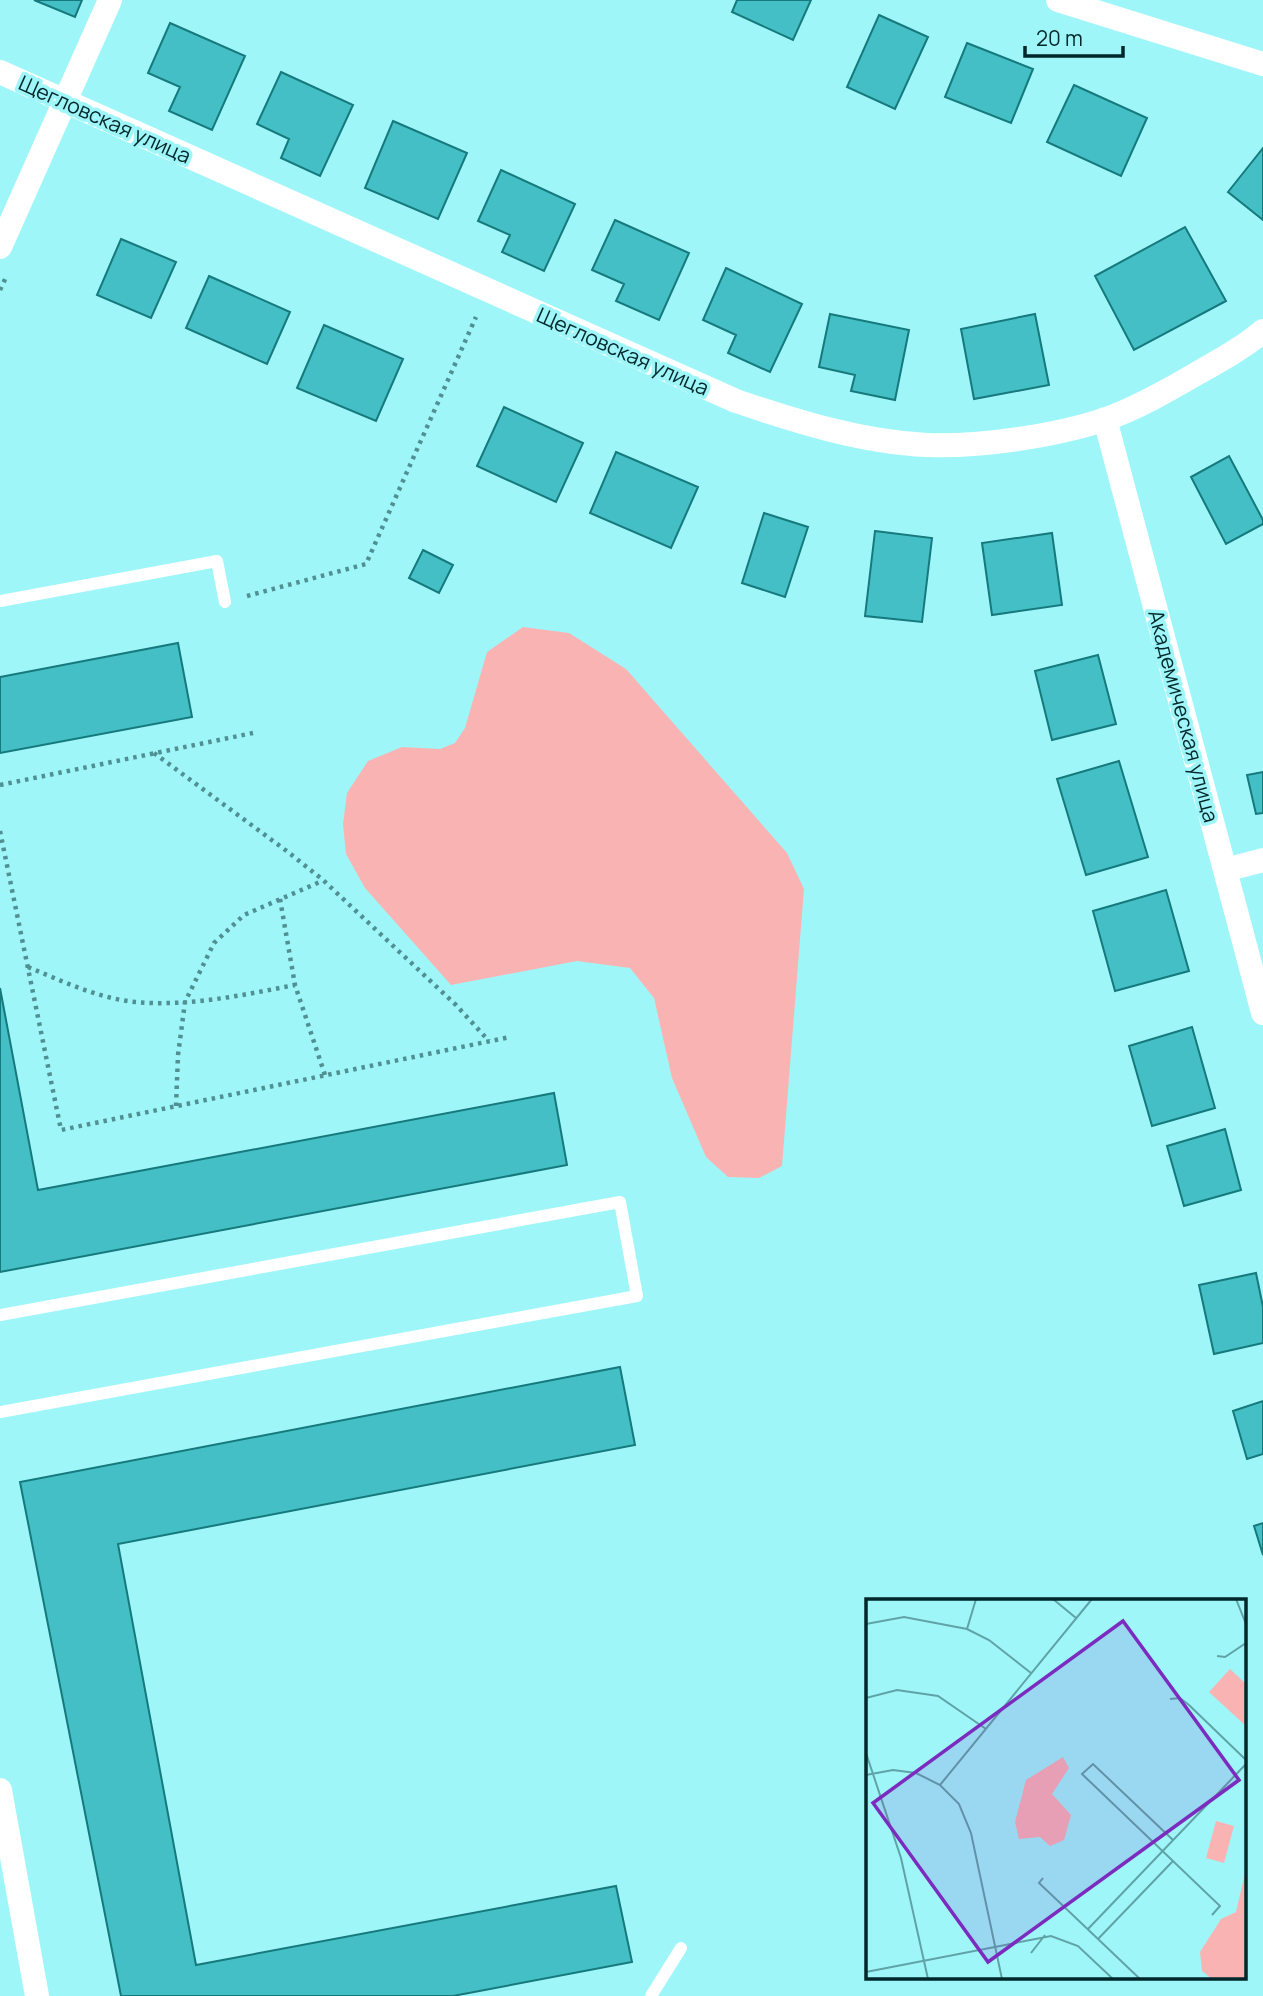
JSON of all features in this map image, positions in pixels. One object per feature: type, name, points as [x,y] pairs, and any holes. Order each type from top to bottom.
[{"type":"street","points":[[0,247],[110,0]]},
{"type":"street","points":[[1058,0],[1263,64]]},
{"type":"street","name":"Щегловская улица","points":[[0,72],[736,401],[851,435],[929,445],[1056,432],[1105,419],[1141,404],[1223,359],[1263,331]]},
{"type":"street","name":"Академическая улица","points":[[1105,419],[1263,1013]]},
{"type":"street","points":[[1225,870],[1263,860]]},
{"type":"street","points":[[0,1790],[37,1996]]},
{"type":"lane","points":[[0,601],[218,561],[226,602]]},
{"type":"lane","points":[[0,1315],[620,1202],[637,1296],[0,1412]]},
{"type":"lane","points":[[651,1996],[681,1948]]},
{"type":"path","points":[[226,602],[366,564],[487,290]]},
{"type":"path","points":[[0,785],[253,733]]},
{"type":"path","points":[[154,753],[323,880],[456,1005],[489,1042]]},
{"type":"path","points":[[0,831],[61,1130],[510,1037]]},
{"type":"path","points":[[176,1106],[178,1055],[185,1002],[214,943],[244,915],[323,880]]},
{"type":"path","points":[[280,899],[295,985],[325,1075]]},
{"type":"path","points":[[28,967],[84,990],[134,1002],[185,1002],[295,985]]},
{"type":"shaded area","points":[[523,627],[569,633],[626,669],[787,853],[804,889],[782,1166],[759,1178],[728,1177],[706,1157],[672,1078],[654,998],[630,968],[577,961],[451,985],[365,888],[346,854],[343,824],[347,793],[368,761],[402,747],[440,749],[455,743],[465,728],[487,652]]},
{"type":"building","points":[[34,0],[82,0],[75,17]]},
{"type":"building","points":[[737,0],[811,0],[793,40],[732,12]]},
{"type":"building","points":[[879,15],[928,37],[895,109],[847,87]]},
{"type":"building","points":[[170,23],[245,56],[212,130],[169,111],[180,87],[148,73]]},
{"type":"building","points":[[967,43],[1033,69],[1011,123],[945,97]]},
{"type":"building","points":[[281,72],[353,105],[320,176],[281,158],[289,139],[257,124]]},
{"type":"building","points":[[1074,85],[1147,118],[1121,176],[1047,142]]},
{"type":"building","points":[[393,121],[467,153],[438,219],[365,188]]},
{"type":"building","points":[[1263,148],[1263,220],[1228,192]]},
{"type":"building","points":[[501,170],[575,204],[544,271],[502,252],[510,235],[478,221]]},
{"type":"building","points":[[615,220],[689,253],[659,320],[616,301],[624,284],[592,270]]},
{"type":"building","points":[[1185,227],[1226,301],[1134,350],[1095,276]]},
{"type":"building","points":[[121,239],[176,262],[151,318],[97,295]]},
{"type":"building","points":[[726,268],[802,304],[770,372],[728,353],[736,335],[703,320]]},
{"type":"building","points":[[209,276],[290,312],[267,364],[186,328]]},
{"type":"building","points":[[830,314],[909,330],[895,400],[851,391],[855,375],[819,367]]},
{"type":"building","points":[[1035,314],[1049,385],[974,399],[961,329]]},
{"type":"building","points":[[324,325],[403,359],[376,421],[297,388]]},
{"type":"building","points":[[504,407],[583,443],[556,502],[477,466]]},
{"type":"building","points":[[616,452],[698,487],[671,548],[590,513]]},
{"type":"building","points":[[1229,456],[1263,524],[1226,544],[1191,477]]},
{"type":"building","points":[[764,513],[808,527],[785,597],[742,583]]},
{"type":"building","points":[[875,531],[932,538],[922,622],[865,616]]},
{"type":"building","points":[[1052,533],[1062,605],[992,615],[982,543]]},
{"type":"building","points":[[423,550],[453,565],[439,593],[409,578]]},
{"type":"building","points":[[178,643],[192,717],[0,753],[0,677]]},
{"type":"building","points":[[1098,655],[1116,724],[1052,740],[1035,671]]},
{"type":"building","points":[[1119,761],[1148,857],[1086,875],[1057,779]]},
{"type":"building","points":[[1263,772],[1263,813],[1256,814],[1247,775]]},
{"type":"building","points":[[1166,890],[1189,971],[1115,991],[1093,911]]},
{"type":"building","points":[[0,988],[38,1190],[554,1093],[567,1165],[0,1272]]},
{"type":"building","points":[[1192,1027],[1215,1108],[1152,1126],[1129,1046]]},
{"type":"building","points":[[1225,1129],[1241,1190],[1184,1206],[1167,1146]]},
{"type":"building","points":[[1256,1273],[1263,1307],[1263,1343],[1214,1354],[1199,1285]]},
{"type":"building","points":[[620,1367],[635,1445],[118,1544],[196,1965],[616,1886],[632,1962],[453,1996],[121,1996],[20,1482]]},
{"type":"building","points":[[1263,1401],[1263,1454],[1247,1459],[1233,1411]]},
{"type":"building","points":[[1263,1523],[1263,1555],[1254,1526]]}]
